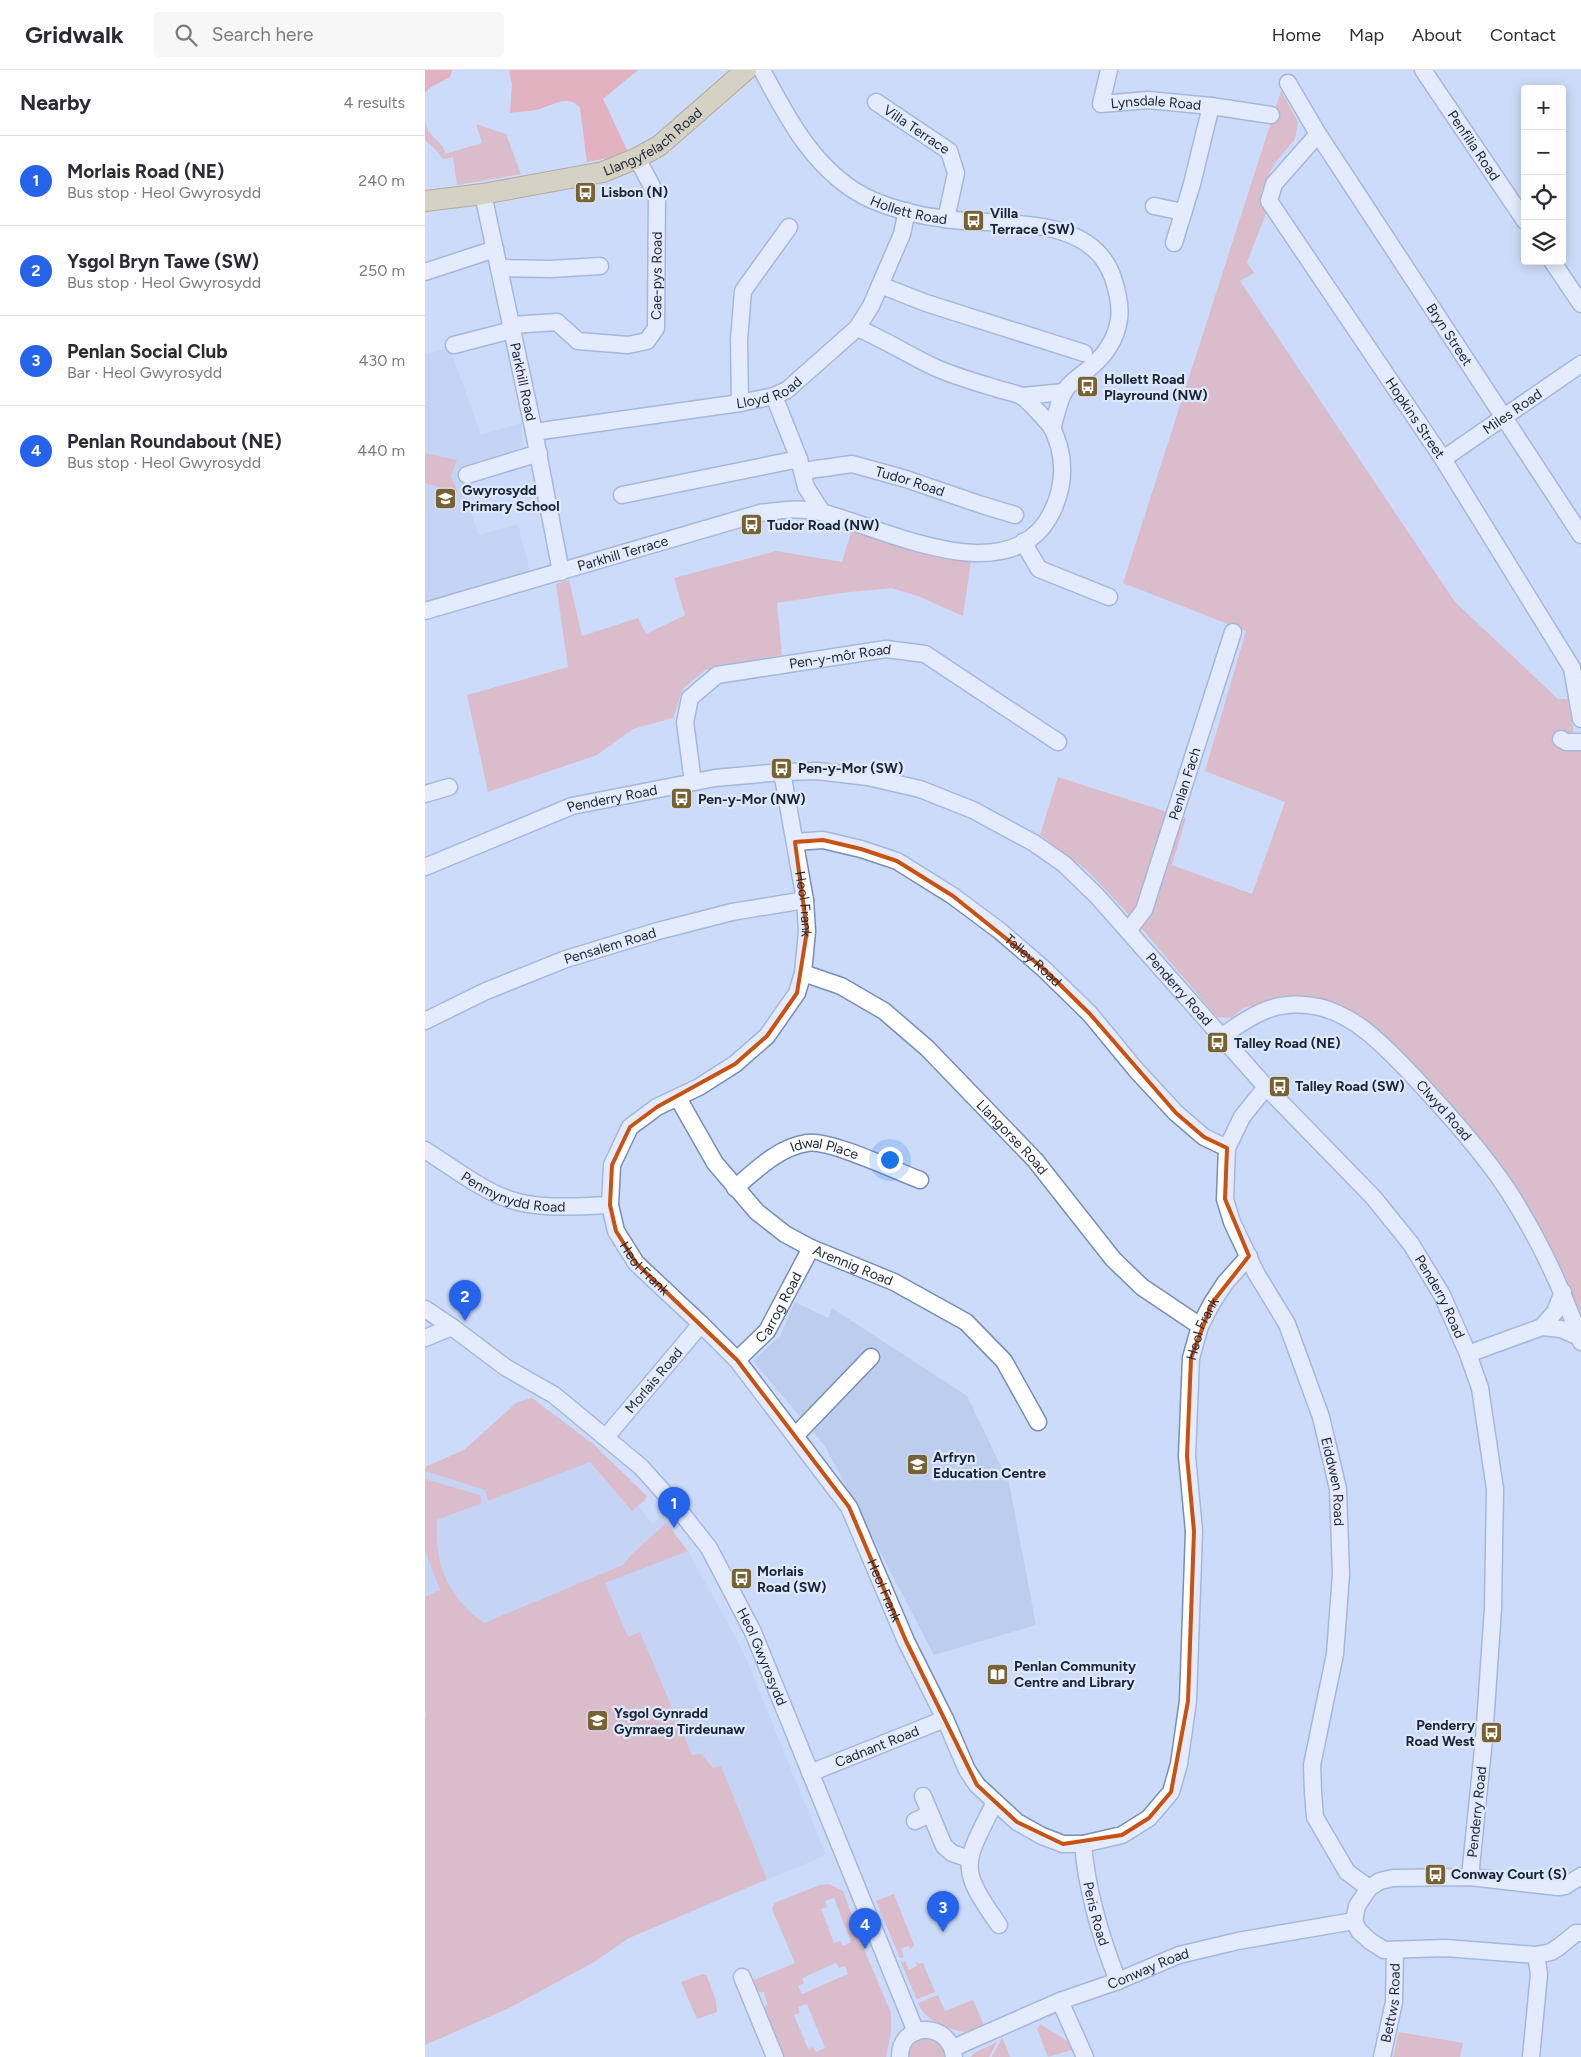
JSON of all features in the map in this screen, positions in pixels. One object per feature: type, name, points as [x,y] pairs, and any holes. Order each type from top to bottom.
[{"type":"main road","name":"Llangyfelach Road","points":[[425,201],[483,194],[603,172],[637,158],[659,146],[746,70]]},
{"type":"street","name":"Hollett Road","points":[[762,70],[800,136],[817,158],[841,182],[872,200],[907,212],[946,219],[1027,225],[1061,231],[1092,247],[1109,267],[1117,291],[1119,318],[1111,344],[1103,356],[1072,382],[1064,392],[1052,428]]},
{"type":"street","name":"Lynsdale Road","points":[[1109,70],[1101,104],[1148,100],[1211,106],[1271,115]]},
{"type":"street","name":"Penfilia Road","points":[[1423,70],[1524,220]]},
{"type":"street","name":"Bryn Street","points":[[1288,83],[1318,134],[1581,535]]},
{"type":"street","name":"Villa Terrace","points":[[876,102],[949,151],[956,173],[946,219]]},
{"type":"street","name":"Lynsdale Road","points":[[1174,243],[1211,106]]},
{"type":"street","name":"Hopkins Street","points":[[1318,134],[1274,184],[1269,201],[1443,459],[1572,668],[1581,720]]},
{"type":"street","name":"Cae-pys Road","points":[[454,345],[512,328],[557,322],[578,341],[628,345],[647,341],[656,328],[657,196],[637,158]]},
{"type":"street","name":"Parkhill Road","points":[[483,194],[539,453],[561,572]]},
{"type":"street","points":[[1154,206],[1183,212]]},
{"type":"street","name":"Lloyd Road","points":[[534,432],[740,403],[774,396],[796,384],[857,328],[871,306],[902,234],[907,212]]},
{"type":"street","points":[[740,403],[739,340],[743,291],[789,227]]},
{"type":"street","points":[[425,272],[495,249]]},
{"type":"street","points":[[1555,265],[1581,304]]},
{"type":"street","points":[[499,268],[551,269],[582,274],[601,266]]},
{"type":"street","points":[[880,284],[926,303],[1072,354]]},
{"type":"street","points":[[857,328],[881,337],[935,367],[1022,396],[1064,392]]},
{"type":"street","name":"Miles Road","points":[[1443,459],[1581,364]]},
{"type":"street","points":[[774,396],[803,472],[822,512],[925,545],[967,554],[987,554],[1008,549],[1023,542],[1047,522],[1057,502],[1063,476],[1059,447],[1052,428],[1022,396]]},
{"type":"street","points":[[467,475],[539,453]]},
{"type":"street","name":"Tudor Road","points":[[622,495],[852,464],[906,479],[1015,515]]},
{"type":"street","points":[[787,509],[803,472]]},
{"type":"street","name":"Parkhill Terrace","points":[[425,611],[751,516],[787,509],[822,512]]},
{"type":"street","points":[[1023,542],[1039,569],[1109,597]]},
{"type":"street","name":"Penlan Fach","points":[[1128,931],[1144,910],[1233,632]]},
{"type":"street","name":"Pen-y-môr Road","points":[[693,782],[685,722],[690,698],[717,675],[886,649],[925,654],[1058,742]]},
{"type":"street","points":[[1561,738],[1566,742],[1581,742]]},
{"type":"street","name":"Penderry Road","points":[[425,867],[572,806],[715,778],[817,771],[868,777],[920,789],[973,810],[1034,844],[1064,864],[1097,896],[1266,1087],[1373,1197],[1411,1244],[1442,1295],[1468,1354],[1480,1388],[1495,1489],[1493,1608],[1484,1739],[1470,1877]]},
{"type":"street","name":"Heol Frank","points":[[782,772],[805,900],[807,931],[803,973],[797,993],[767,1036],[735,1064],[679,1098],[657,1107],[630,1127],[612,1165],[610,1205],[616,1231],[636,1263],[737,1360],[849,1507],[906,1641],[945,1719],[967,1770],[977,1785],[1017,1822],[1042,1836],[1063,1844],[1083,1844],[1122,1835],[1149,1818],[1171,1792],[1179,1764],[1188,1701],[1194,1531],[1187,1456],[1191,1358],[1200,1326],[1225,1283],[1249,1256]]},
{"type":"street","points":[[425,794],[449,787]]},
{"type":"street","name":"Talley Road","points":[[795,842],[823,840],[897,861],[953,896],[1000,931],[1044,969],[1090,1014],[1137,1071],[1176,1113],[1204,1137],[1227,1148]]},
{"type":"street","name":"Pensalem Road","points":[[425,1021],[487,991],[566,959],[658,931],[732,912],[805,900]]},
{"type":"street","name":"Llangorse Road","points":[[803,973],[841,986],[884,1010],[927,1048],[1035,1160],[1113,1259],[1142,1288],[1200,1326]]},
{"type":"street","name":"Clwyd Road","points":[[1221,1037],[1253,1015],[1284,1004],[1318,1007],[1344,1016],[1384,1046],[1454,1120],[1509,1192],[1563,1292],[1580,1339]]},
{"type":"street","name":"Eiddwen Road","points":[[1266,1087],[1242,1117],[1227,1148],[1225,1199],[1232,1222],[1256,1273],[1287,1324],[1321,1417],[1338,1489],[1341,1574],[1335,1654],[1312,1765],[1313,1792],[1315,1817],[1347,1872],[1369,1888]]},
{"type":"street","name":"Arennig Road","points":[[679,1098],[715,1164],[757,1212],[785,1234],[811,1248],[894,1282],[966,1322],[1004,1361],[1038,1422]]},
{"type":"street","name":"Idwal Place","points":[[735,1188],[761,1166],[789,1148],[807,1142],[825,1143],[920,1180]]},
{"type":"street","name":"Penmynydd Road","points":[[425,1150],[476,1182],[511,1200],[552,1206],[610,1205]]},
{"type":"street","name":"Carrog Road","points":[[737,1360],[767,1331],[811,1248]]},
{"type":"street","points":[[1542,1327],[1555,1312],[1563,1292]]},
{"type":"street","name":"Heol Gwyrosydd","points":[[425,1309],[505,1367],[554,1395],[641,1466],[709,1548],[753,1632],[916,2032]]},
{"type":"street","name":"Morlais Road","points":[[606,1437],[701,1324]]},
{"type":"street","points":[[425,1338],[452,1327]]},
{"type":"street","points":[[1468,1354],[1542,1327],[1561,1329],[1580,1339]]},
{"type":"street","points":[[795,1436],[871,1357]]},
{"type":"street","name":"Cadnant Road","points":[[810,1773],[945,1719]]},
{"type":"street","points":[[923,1796],[944,1846],[952,1853],[969,1859]]},
{"type":"street","points":[[995,1802],[969,1859],[971,1881],[999,1925]]},
{"type":"street","points":[[915,1821],[930,1814]]},
{"type":"street","name":"Peris Road","points":[[1083,1844],[1085,1872],[1092,1906],[1103,1946],[1117,1981]]},
{"type":"street","points":[[1581,1876],[1565,1886],[1558,1887],[1470,1877],[1393,1878],[1380,1880],[1369,1888],[1357,1906],[1355,1921],[1359,1931],[1384,1950],[1445,1948],[1536,1955],[1551,1952],[1576,1933],[1581,1933]]},
{"type":"street","name":"Conway Road","points":[[953,2053],[1060,2001],[1117,1981],[1179,1955],[1238,1941],[1355,1921]]},
{"type":"street","name":"Bettws Road","points":[[1382,2057],[1395,2002],[1395,1950]]},
{"type":"street","points":[[1531,2057],[1539,1974],[1536,1955]]},
{"type":"street","points":[[742,1978],[775,2057]]},
{"type":"street","points":[[1060,2001],[1085,2057]]},
{"type":"street","points":[[899,2057],[903,2044],[908,2037],[916,2032],[925,2030],[934,2031],[942,2035],[953,2053]]},
{"type":"highlighted area","points":[[823,840],[861,849],[897,861],[953,896],[1044,969],[1090,1014],[1176,1113],[1204,1137],[1227,1148],[1225,1199],[1249,1256],[1212,1303],[1191,1358],[1187,1456],[1194,1531],[1188,1701],[1171,1792],[1149,1818],[1122,1835],[1063,1844],[1017,1822],[977,1785],[906,1641],[849,1507],[737,1360],[636,1263],[616,1231],[610,1205],[612,1165],[630,1127],[657,1107],[735,1064],[767,1036],[797,993],[807,931],[795,842]]},
{"type":"shaded area","points":[[425,70],[452,70],[450,77],[431,87],[425,93]]},
{"type":"shaded area","points":[[509,70],[638,70],[603,99],[629,154],[587,162],[580,108],[572,102],[563,101],[537,110],[510,113],[512,85]]},
{"type":"shaded area","points":[[1281,91],[1298,122],[1295,139],[1274,164],[1261,192],[1267,211],[1247,262],[1254,273],[1240,281],[1455,602],[1558,699],[1569,699],[1574,735],[1554,739],[1578,751],[1581,750],[1581,1321],[1545,1242],[1369,1025],[1280,999],[1243,1008],[1232,1018],[1217,1017],[1144,931],[1088,871],[1040,835],[1058,777],[1186,818],[1172,865],[1252,894],[1285,802],[1205,771],[1246,631],[1123,583]]},
{"type":"shaded area","points":[[425,122],[429,132],[443,147],[445,154],[482,143],[476,124],[506,134],[521,174],[457,185],[453,157],[443,159],[425,140]]},
{"type":"shaded area","name":"Gwyrosydd Primary School","points":[[450,348],[481,435],[521,423],[524,452],[460,473],[478,535],[518,524],[530,572],[425,602],[425,354]]},
{"type":"shaded area","points":[[425,453],[457,460],[451,476],[458,493],[425,483]]},
{"type":"shaded area","points":[[852,529],[971,561],[963,616],[918,596],[891,588],[841,593],[777,603],[782,655],[705,670],[683,689],[673,718],[633,729],[597,755],[488,792],[467,695],[568,667],[556,584],[569,580],[582,636],[638,618],[646,634],[685,615],[674,578],[776,551],[842,562]]},
{"type":"shaded area","name":"Arfryn Education Centre","points":[[795,1302],[828,1318],[832,1308],[967,1396],[1009,1483],[1036,1625],[934,1655],[825,1446],[753,1361],[780,1336]]},
{"type":"shaded area","name":"Ysgol Gynradd Gymraeg Tirdeunaw","points":[[532,1398],[593,1444],[647,1496],[638,1505],[652,1524],[661,1516],[688,1551],[743,1651],[826,1855],[629,1938],[594,1962],[507,2009],[425,2045],[425,1467],[464,1450],[516,1403]]},
{"type":"shaded area","points":[[532,1398],[593,1444],[647,1496],[644,1501],[632,1511],[590,1462],[488,1501],[485,1490],[425,1471],[425,1467],[464,1450],[516,1403]]},
{"type":"shaded area","name":"Ysgol Gynradd Gymraeg Tirdeunaw","points":[[425,1479],[480,1495],[482,1503],[437,1520],[437,1536],[441,1566],[446,1579],[461,1602],[484,1623],[623,1565],[631,1555],[666,1523],[688,1551],[605,1583],[628,1637],[640,1632],[692,1755],[702,1754],[713,1768],[721,1766],[767,1879],[629,1938],[594,1962],[507,2009],[425,2045],[425,1717],[427,1716],[425,1711],[425,1597],[440,1590],[425,1550]]},
{"type":"shaded area","points":[[829,1884],[843,1891],[866,1954],[891,2013],[891,2032],[886,2057],[780,2057],[763,2010],[767,2004],[764,1992],[754,1992],[749,1982],[795,1963],[772,1909],[774,1903],[820,1885]],"holes":[[[834,1898],[851,1942],[843,1946],[840,1941],[834,1943],[821,1909],[827,1907],[825,1901]],[[836,1963],[839,1968],[845,1966],[848,1974],[802,1994],[798,1986],[804,1983],[802,1978]],[[807,2004],[825,2048],[816,2052],[813,2047],[808,2049],[794,2015],[800,2013],[798,2007]]]},
{"type":"shaded area","points":[[894,1894],[914,1945],[910,1950],[909,1946],[901,1948],[904,1957],[900,1958],[876,1901]]},
{"type":"shaded area","points":[[905,1961],[909,1970],[917,1966],[915,1961],[918,1964],[923,1963],[935,1992],[917,1999],[901,1963]]},
{"type":"shaded area","points":[[703,1974],[707,1976],[716,2001],[717,2012],[697,2019],[681,1982]]},
{"type":"shaded area","points":[[938,1995],[945,2011],[973,2000],[984,2025],[965,2032],[937,2023],[926,2015],[918,2003]]},
{"type":"shaded area","points":[[1040,2024],[1069,2042],[1072,2050],[1048,2057],[1037,2029]]},
{"type":"shaded area","points":[[1399,2032],[1463,2043],[1460,2057],[1393,2057]]},
{"type":"shaded area","points":[[1002,2037],[1010,2057],[992,2057]]},
{"type":"shaded area","points":[[921,2038],[931,2039],[941,2044],[947,2057],[905,2057],[910,2045]]},
{"type":"shaded area","points":[[997,2042],[989,2057],[971,2057],[974,2053]]},
{"type":"place","name":"Lisbon (N)","points":[[585,192]]},
{"type":"place","name":"Villa Terrace (SW)","points":[[974,221]]},
{"type":"place","name":"Hollett Road Playround (NW)","points":[[1088,387]]},
{"type":"place","name":"Gwyrosydd Primary School","points":[[446,498]]},
{"type":"place","name":"Tudor Road (NW)","points":[[751,525]]},
{"type":"place","name":"Pen-y-Mor (SW)","points":[[782,768]]},
{"type":"place","name":"Pen-y-Mor (NW)","points":[[682,799]]},
{"type":"place","name":"Talley Road (NE)","points":[[1218,1043]]},
{"type":"place","name":"Talley Road (SW)","points":[[1279,1086]]},
{"type":"place","name":"Ysgol Bryn Tawe (SW)","points":[[465,1321]]},
{"type":"place","name":"Arfryn Education Centre","points":[[917,1465]]},
{"type":"place","name":"Morlais Road (NE)","points":[[674,1528]]},
{"type":"place","name":"Morlais Road (SW)","points":[[741,1579]]},
{"type":"place","name":"Penlan Community Centre and Library","points":[[998,1674]]},
{"type":"place","name":"Ysgol Gynradd Gymraeg Tirdeunaw","points":[[598,1721]]},
{"type":"place","name":"Penderry Road West","points":[[1491,1733]]},
{"type":"place","name":"Conway Court (S)","points":[[1435,1874]]},
{"type":"place","name":"Penlan Social Club","points":[[943,1932]]},
{"type":"place","name":"Penlan Roundabout (NE)","points":[[865,1949]]}]
